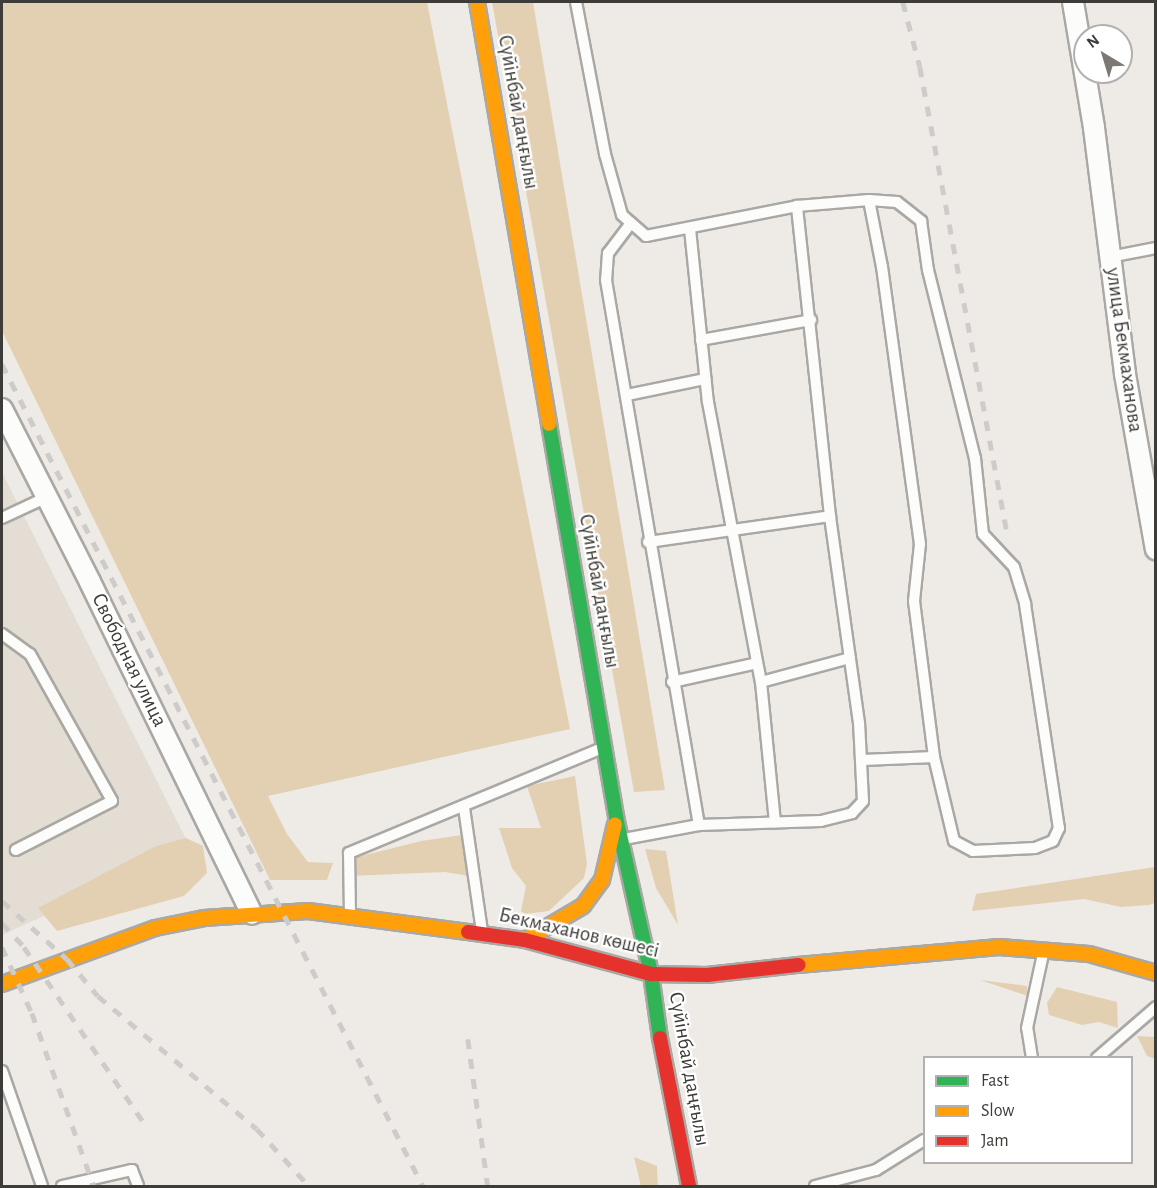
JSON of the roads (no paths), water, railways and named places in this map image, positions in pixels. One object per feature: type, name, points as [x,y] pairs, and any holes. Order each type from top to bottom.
[{"type":"main road","name":"Сүйінбай даңғылы","points":[[477,2],[616,817],[651,974],[660,1047],[689,1186]]},
{"type":"main road","points":[[525,940],[583,906],[602,880],[616,817]]},
{"type":"main road","name":"Бекмаханов көшесі","points":[[2,984],[154,928],[252,914],[308,911],[482,932],[525,940],[651,974],[707,975],[934,951],[1045,948],[1089,954],[1155,973]]},
{"type":"street","name":"улица Бекмаханова","points":[[1072,2],[1125,374],[1155,549]]},
{"type":"street","name":"Свободная улица","points":[[2,409],[252,914]]},
{"type":"lane","points":[[576,2],[605,154],[622,215],[646,236],[690,230],[797,206],[869,200],[897,202],[921,221],[928,270],[975,458],[983,534],[1014,567],[1025,604],[1059,828],[1053,841],[1035,848],[973,851],[954,841],[934,757],[914,601],[920,544],[882,267],[869,200]]},
{"type":"lane","points":[[621,839],[699,825],[820,821],[852,813],[863,801],[863,760],[830,516],[811,320],[797,206]]},
{"type":"lane","points":[[631,223],[608,254],[606,280],[627,395],[648,542],[699,825]]},
{"type":"lane","points":[[690,230],[705,379],[761,682],[775,822]]},
{"type":"lane","name":"улица Бекмаханова","points":[[1110,256],[1155,248]]},
{"type":"lane","points":[[701,340],[811,320]]},
{"type":"lane","points":[[627,395],[705,379]]},
{"type":"lane","points":[[2,518],[47,497]]},
{"type":"lane","points":[[648,542],[830,516]]},
{"type":"lane","points":[[2,634],[30,654],[112,801],[16,850]]},
{"type":"lane","points":[[761,682],[850,658]]},
{"type":"lane","points":[[672,682],[757,663]]},
{"type":"lane","points":[[350,915],[349,853],[464,808],[604,747]]},
{"type":"lane","points":[[863,760],[934,757]]},
{"type":"lane","points":[[464,808],[482,932]]},
{"type":"lane","points":[[1032,1056],[1027,1028],[1045,948]]},
{"type":"lane","points":[[1099,1056],[1155,1006]]},
{"type":"lane","points":[[2,1071],[42,1186]]},
{"type":"lane","points":[[815,1186],[876,1170],[923,1141]]},
{"type":"lane","points":[[62,1186],[132,1170],[138,1186]]},
{"type":"railway","points":[[903,2],[920,67],[1008,536]]},
{"type":"railway","points":[[2,364],[423,1186]]},
{"type":"railway","points":[[2,901],[67,959],[98,996],[257,1129],[309,1186]]},
{"type":"railway","points":[[2,923],[24,947],[144,1123]]},
{"type":"railway","points":[[2,947],[32,1013],[94,1186]]},
{"type":"railway","points":[[468,1039],[488,1186]]}]
